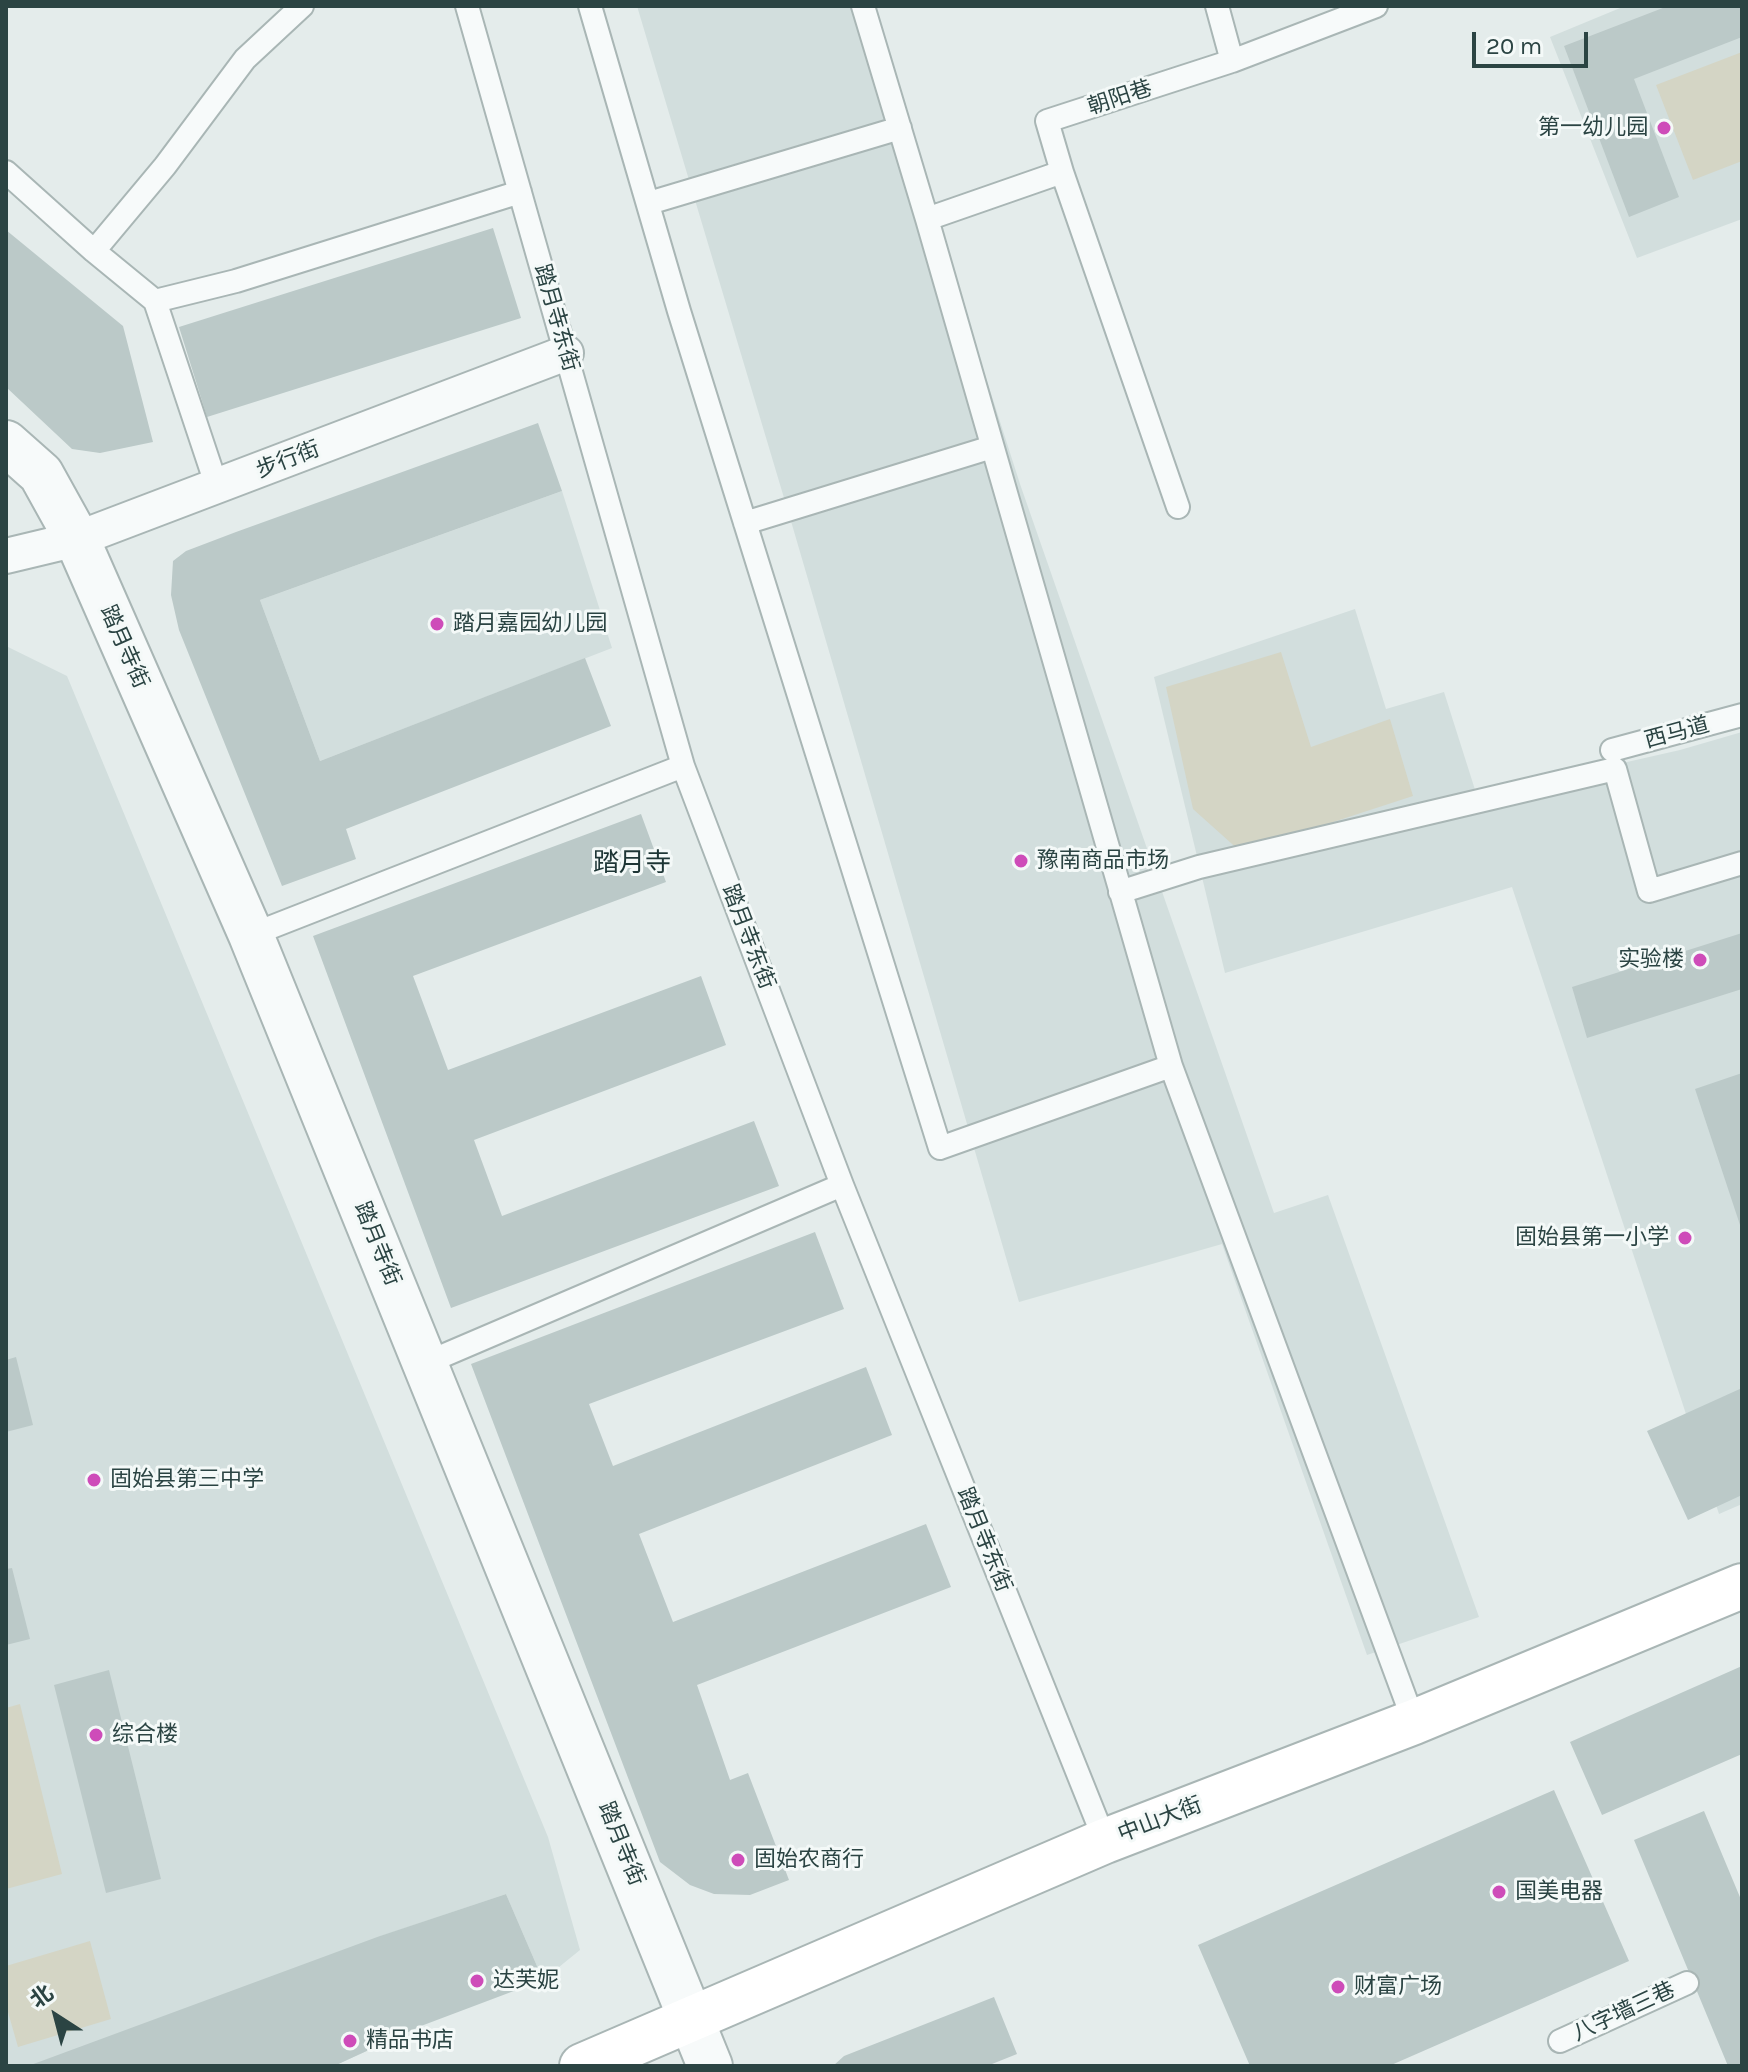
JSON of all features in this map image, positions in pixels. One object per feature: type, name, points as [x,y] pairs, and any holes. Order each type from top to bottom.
[{"type":"main road","name":"中山大街","points":[[582,2066],[1105,1841],[1414,1722],[1742,1586]]},
{"type":"street","name":"步行街","points":[[6,556],[77,539],[566,353]]},
{"type":"street","name":"踏月寺街","points":[[6,443],[41,474],[77,539],[251,935],[710,2066]]},
{"type":"lane","points":[[94,251],[165,166],[245,59],[302,6]]},
{"type":"lane","name":"踏月寺东街","points":[[467,6],[683,766],[842,1185],[1105,1841]]},
{"type":"lane","points":[[590,6],[679,311],[940,1148],[1171,1066]]},
{"type":"lane","points":[[863,6],[1171,1066],[1414,1722]]},
{"type":"lane","points":[[1217,6],[1232,61]]},
{"type":"lane","name":"朝阳巷","points":[[1062,172],[1047,121],[1232,61],[1376,6]]},
{"type":"lane","points":[[649,203],[900,128]]},
{"type":"lane","points":[[6,172],[155,301],[217,487]]},
{"type":"lane","points":[[927,219],[1062,172],[1178,507]]},
{"type":"lane","points":[[155,301],[236,281],[520,192]]},
{"type":"lane","points":[[745,523],[992,447]]},
{"type":"lane","name":"西马道","points":[[1612,750],[1742,715]]},
{"type":"lane","points":[[251,935],[683,766]]},
{"type":"lane","points":[[1120,892],[1199,867],[1615,769],[1649,891],[1742,863]]},
{"type":"lane","points":[[426,1363],[842,1185]]},
{"type":"lane","name":"八字墙三巷","points":[[1560,2041],[1687,1983]]},
{"type":"shaded area","name":"豫南商品市场","points":[[637,6],[867,6],[1020,484],[1274,1213],[1328,1195],[1479,1617],[1367,1655],[1222,1244],[1019,1302]]},
{"type":"shaded area","name":"第一幼儿园","points":[[1625,6],[1742,6],[1742,219],[1637,258],[1550,37]]},
{"type":"shaded area","name":"踏月嘉园幼儿园","points":[[562,491],[612,648],[320,761],[260,600]]},
{"type":"shaded area","name":"固始县第一小学","points":[[1355,609],[1386,709],[1444,692],[1477,796],[1680,750],[1742,732],[1742,1504],[1719,1514],[1512,887],[1225,973],[1154,677]]},
{"type":"shaded area","points":[[6,646],[67,676],[548,1837],[580,1950],[543,1980],[506,1894],[381,1936],[421,2026],[334,2066],[6,2066]]},
{"type":"green space","points":[[1742,52],[1742,161],[1693,180],[1656,85]]},
{"type":"green space","points":[[1281,652],[1311,747],[1390,719],[1413,796],[1241,852],[1193,809],[1166,687]]},
{"type":"green space","points":[[20,1704],[62,1874],[6,1889],[6,1708]]},
{"type":"green space","points":[[90,1941],[111,2019],[18,2047],[6,2005],[6,1966]]},
{"type":"building","points":[[1668,6],[1742,6],[1742,37],[1634,79],[1679,197],[1629,217],[1564,46]]},
{"type":"building","points":[[493,228],[521,318],[207,417],[179,327]]},
{"type":"building","points":[[6,230],[123,326],[153,442],[100,453],[72,449],[6,387]]},
{"type":"building","points":[[538,423],[562,491],[260,600],[320,761],[585,658],[611,726],[346,829],[356,859],[282,886],[179,630],[171,595],[173,561],[186,551],[236,532]]},
{"type":"building","points":[[641,814],[666,882],[413,976],[448,1070],[701,976],[726,1045],[474,1140],[502,1216],[754,1121],[779,1186],[451,1308],[313,936]]},
{"type":"building","name":"实验楼","points":[[1742,933],[1742,989],[1587,1038],[1572,987]]},
{"type":"building","points":[[1742,1073],[1742,1228],[1741,1228],[1695,1089]]},
{"type":"building","points":[[815,1232],[844,1309],[589,1404],[613,1466],[866,1367],[892,1435],[639,1534],[673,1622],[926,1524],[951,1587],[697,1685],[730,1780],[748,1773],[789,1880],[750,1895],[714,1894],[690,1885],[660,1862],[471,1364]]},
{"type":"building","points":[[16,1357],[33,1425],[6,1432],[6,1360]]},
{"type":"building","points":[[1742,1388],[1742,1495],[1688,1520],[1647,1431]]},
{"type":"building","points":[[12,1568],[30,1639],[6,1645],[6,1569]]},
{"type":"building","points":[[1742,1666],[1742,1754],[1602,1815],[1570,1742]]},
{"type":"building","name":"综合楼","points":[[109,1670],[161,1879],[106,1893],[54,1685]]},
{"type":"building","points":[[1554,1790],[1629,1961],[1389,2066],[1250,2066],[1198,1945]]},
{"type":"building","points":[[1704,1811],[1742,1902],[1742,2066],[1728,2066],[1634,1840]]},
{"type":"building","points":[[506,1894],[543,1980],[421,2026],[334,2066],[28,2066],[380,1936]]},
{"type":"building","points":[[994,1997],[1017,2054],[987,2066],[833,2066],[844,2056]]},
{"type":"place","name":"第一幼儿园","points":[[1664,128]]},
{"type":"place","name":"踏月嘉园幼儿园","points":[[437,624]]},
{"type":"place","name":"豫南商品市场","points":[[1021,861]]},
{"type":"place","name":"实验楼","points":[[1700,960]]},
{"type":"place","name":"固始县第一小学","points":[[1685,1238]]},
{"type":"place","name":"固始县第三中学","points":[[94,1480]]},
{"type":"place","name":"综合楼","points":[[96,1735]]},
{"type":"place","name":"固始农商行","points":[[738,1860]]},
{"type":"place","name":"国美电器","points":[[1499,1892]]},
{"type":"place","name":"达芙妮","points":[[477,1981]]},
{"type":"place","name":"财富广场","points":[[1338,1987]]},
{"type":"place","name":"精品书店","points":[[350,2041]]},
{"type":"district","name":"踏月寺","points":[[632,864]]}]
